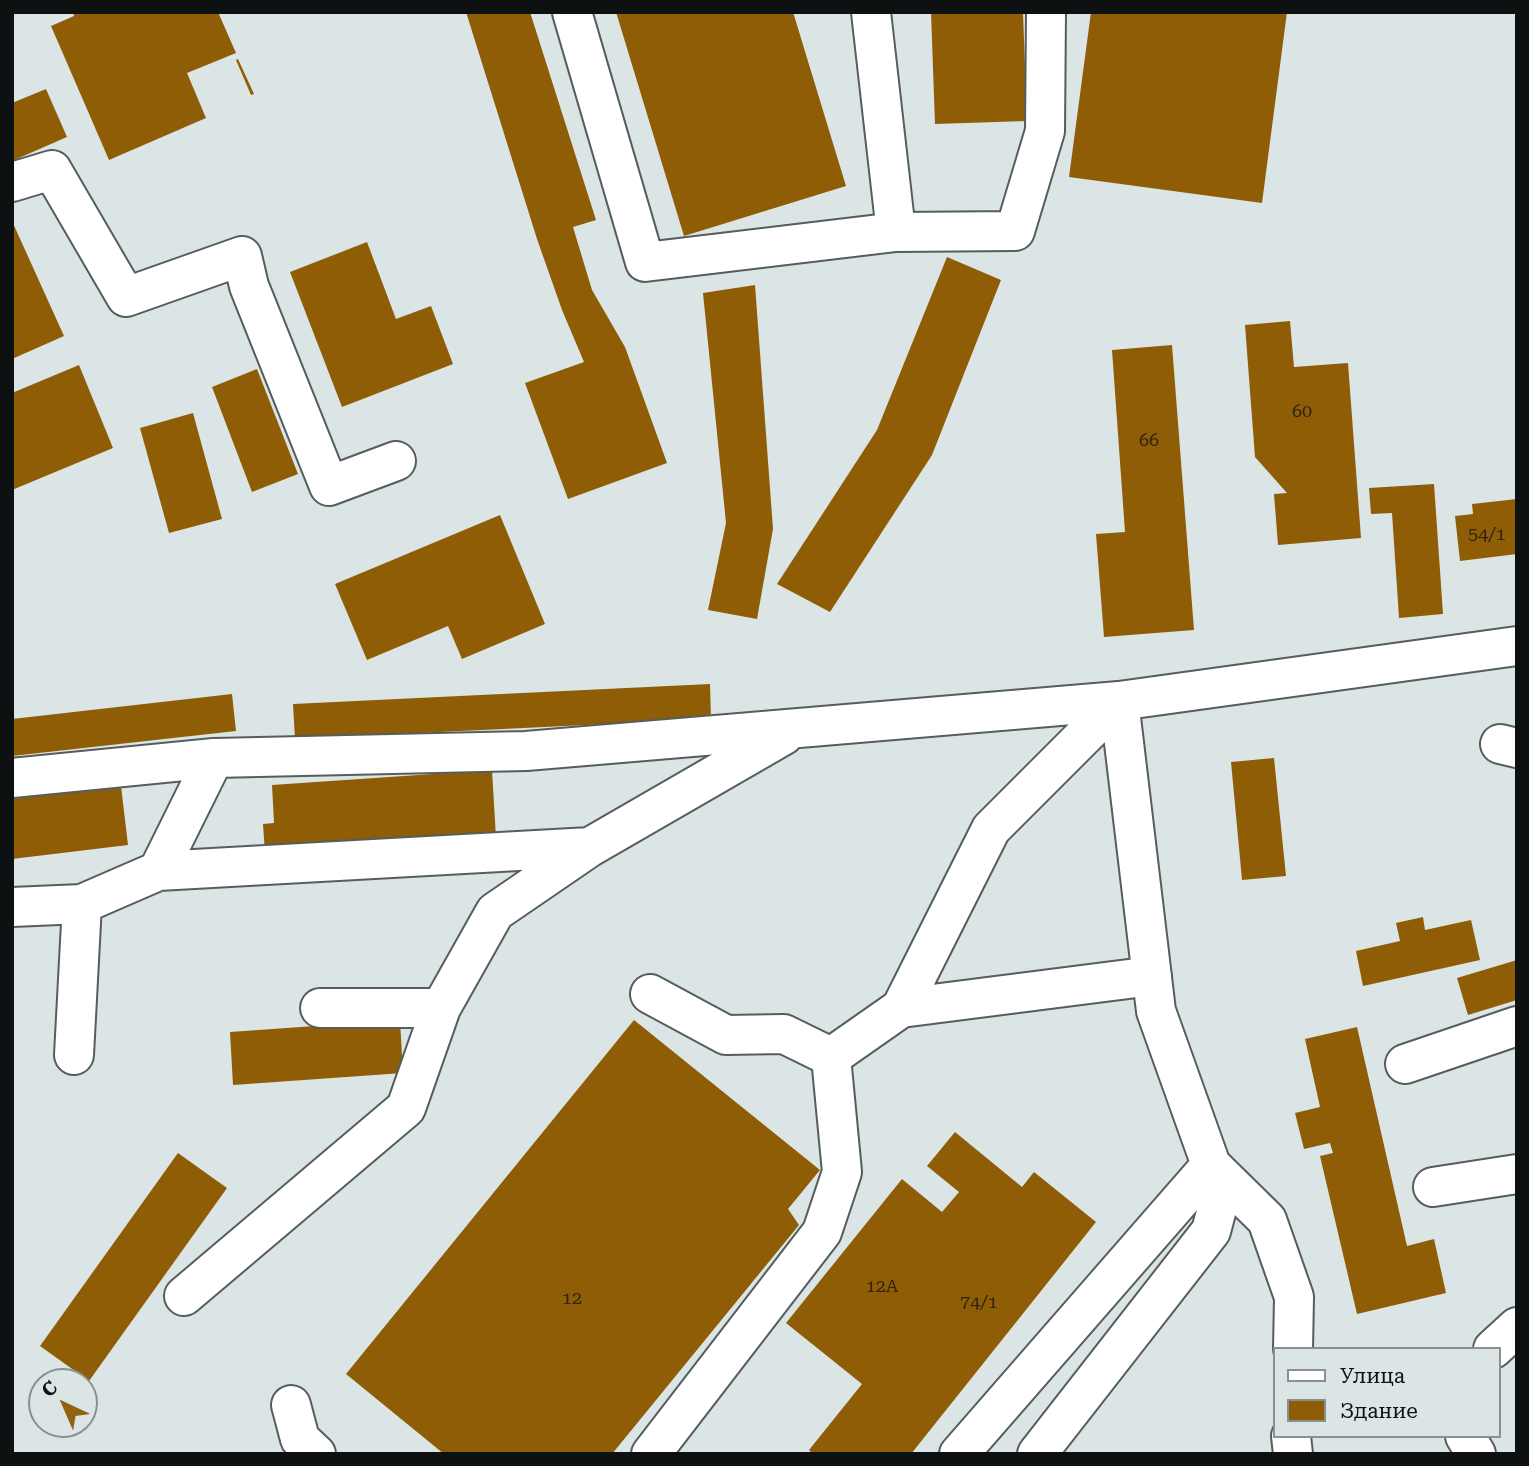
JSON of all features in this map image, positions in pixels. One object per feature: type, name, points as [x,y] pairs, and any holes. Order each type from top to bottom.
[{"type":"street","points":[[572,12],[645,262],[895,232],[1015,231],[1045,131],[1046,12]]},
{"type":"street","points":[[871,12],[895,232]]},
{"type":"street","points":[[12,182],[52,170],[127,297],[242,256],[249,286],[329,486],[396,461]]},
{"type":"street","points":[[12,778],[214,758],[526,751],[1119,701],[1517,646]]},
{"type":"street","points":[[1119,701],[1156,1011],[1218,1172],[1267,1220],[1294,1297],[1293,1347]]},
{"type":"street","points":[[901,1008],[991,829],[1119,701]]},
{"type":"street","points":[[184,1296],[406,1108],[441,1008],[495,912],[590,847],[795,729]]},
{"type":"street","points":[[158,871],[214,758]]},
{"type":"street","points":[[12,908],[82,904],[158,871],[590,847]]},
{"type":"street","points":[[74,1055],[82,904]]},
{"type":"street","points":[[831,1057],[901,1008],[1152,976]]},
{"type":"street","points":[[650,993],[726,1035],[784,1034],[831,1057]]},
{"type":"street","points":[[320,1008],[441,1008]]},
{"type":"street","points":[[1405,1064],[1517,1026]]},
{"type":"street","points":[[651,1454],[822,1232],[842,1172],[831,1057]]},
{"type":"street","points":[[959,1454],[1218,1172]]},
{"type":"street","points":[[1037,1454],[1212,1231],[1218,1172]]},
{"type":"street","points":[[1433,1187],[1517,1174]]},
{"type":"street","points":[[1495,1347],[1517,1327]]},
{"type":"street","points":[[291,1405],[300,1440],[316,1454]]},
{"type":"street","points":[[1466,1438],[1476,1454]]},
{"type":"building","points":[[73,12],[218,12],[236,53],[187,73],[206,118],[109,160],[51,26],[74,16]]},
{"type":"building","points":[[466,12],[530,12],[596,220],[573,227],[592,290],[625,347],[667,463],[568,499],[525,383],[584,362],[537,239]]},
{"type":"building","points":[[616,12],[793,12],[846,186],[684,236]]},
{"type":"building","points":[[931,12],[1023,12],[1027,121],[935,124]]},
{"type":"building","points":[[1091,12],[1287,12],[1262,203],[1069,177]]},
{"type":"building","points":[[238,59],[254,94],[251,95],[236,60]]},
{"type":"building","points":[[46,89],[67,137],[12,161],[12,103]]},
{"type":"building","points":[[12,221],[64,336],[12,359]]},
{"type":"building","points":[[367,242],[396,319],[431,306],[453,364],[342,407],[290,272]]},
{"type":"building","points":[[947,257],[1001,280],[932,455],[830,612],[777,584],[877,430]]},
{"type":"building","points":[[755,285],[773,529],[757,619],[708,610],[726,523],[703,293]]},
{"type":"building","points":[[1290,321],[1294,367],[1348,363],[1361,538],[1278,545],[1274,494],[1287,493],[1255,457],[1245,325]]},
{"type":"building","points":[[1172,345],[1194,630],[1104,637],[1096,534],[1125,532],[1112,350]]},
{"type":"building","points":[[79,365],[113,448],[12,490],[12,393]]},
{"type":"building","points":[[257,369],[298,474],[252,492],[212,387]]},
{"type":"building","points":[[193,413],[222,519],[169,533],[140,428]]},
{"type":"building","points":[[1434,484],[1443,614],[1399,618],[1392,513],[1371,514],[1369,488]]},
{"type":"building","points":[[1517,499],[1517,554],[1460,561],[1455,516],[1473,514],[1472,504]]},
{"type":"building","points":[[500,515],[545,624],[462,659],[448,626],[367,660],[335,584]]},
{"type":"building","points":[[710,684],[711,719],[295,739],[293,704]]},
{"type":"building","points":[[232,694],[236,731],[12,756],[12,719]]},
{"type":"building","points":[[1274,758],[1286,876],[1242,880],[1231,762]]},
{"type":"building","points":[[492,770],[496,838],[265,854],[263,824],[274,823],[272,785]]},
{"type":"building","points":[[121,786],[128,845],[12,859],[12,799]]},
{"type":"building","points":[[1423,917],[1425,930],[1471,920],[1480,960],[1363,986],[1356,951],[1400,941],[1396,923]]},
{"type":"building","points":[[1517,960],[1517,1000],[1468,1015],[1457,978]]},
{"type":"building","points":[[400,1020],[403,1073],[233,1085],[230,1032]]},
{"type":"building","points":[[634,1020],[820,1170],[788,1209],[799,1225],[612,1454],[444,1454],[346,1374]]},
{"type":"building","points":[[1357,1027],[1407,1246],[1434,1239],[1446,1293],[1357,1314],[1320,1156],[1333,1153],[1330,1143],[1304,1149],[1295,1113],[1320,1107],[1305,1039]]},
{"type":"building","points":[[955,1132],[1022,1187],[1034,1172],[1096,1222],[911,1454],[813,1454],[809,1450],[862,1384],[786,1323],[902,1179],[942,1212],[959,1192],[927,1166]]},
{"type":"building","points":[[178,1153],[227,1188],[98,1368],[71,1368],[40,1346]]}]
